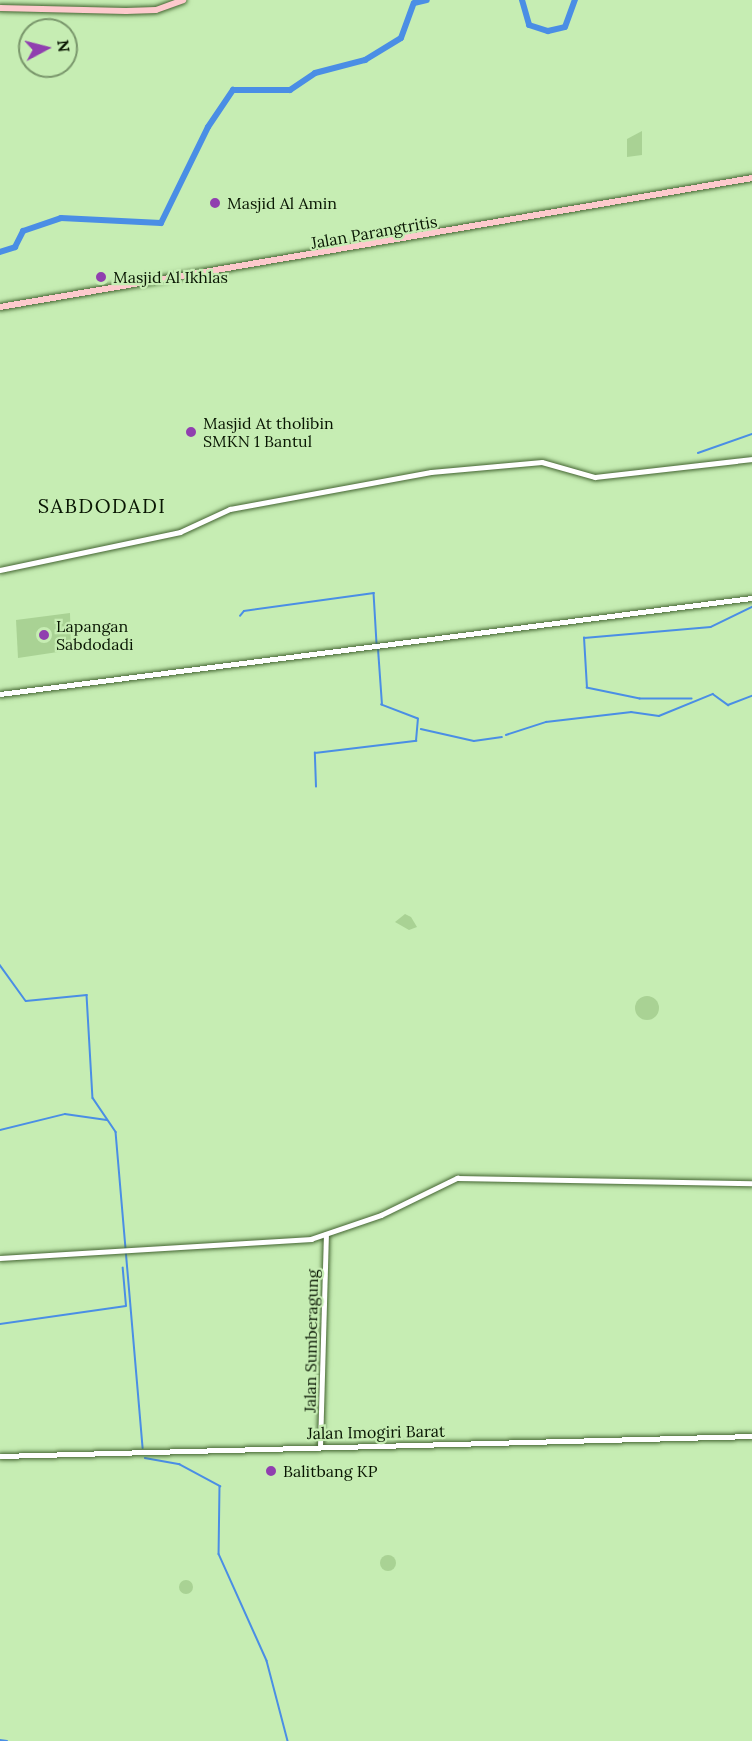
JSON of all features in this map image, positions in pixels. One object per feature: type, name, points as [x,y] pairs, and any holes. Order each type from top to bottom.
[{"type":"main road","points":[[0,8],[156,10],[183,0]]},
{"type":"main road","name":"Jalan Parangtritis","points":[[0,307],[752,178]]},
{"type":"main road","name":"Jalan Imogiri Barat","points":[[0,1456],[752,1436]]},
{"type":"street","points":[[0,570],[180,532],[230,509],[422,474],[542,462],[596,477],[752,459]]},
{"type":"street","points":[[0,694],[752,598]]},
{"type":"street","points":[[0,1258],[326,1235],[457,1178],[752,1182]]},
{"type":"street","name":"Jalan Sumberagung","points":[[320,1447],[326,1235]]},
{"type":"green space","points":[[642,131],[642,155],[627,157],[627,139]]},
{"type":"green space","name":"Lapangan Sabdodadi","points":[[70,613],[71,650],[18,658],[16,620]]},
{"type":"green space","points":[[405,914],[411,917],[417,927],[409,930],[395,922]]},
{"type":"green space","points":[[647,996],[652,997],[658,1003],[658,1013],[652,1019],[647,1020],[642,1019],[636,1013],[635,1008],[636,1003],[642,997]]},
{"type":"green space","points":[[388,1555],[394,1557],[396,1563],[394,1569],[388,1571],[382,1569],[380,1563],[382,1557]]},
{"type":"green space","points":[[183,1580],[189,1580],[193,1587],[189,1594],[183,1594],[179,1590],[179,1584]]},
{"type":"waterway","points":[[0,252],[15,247],[23,231],[61,218],[161,223],[208,127],[233,90],[290,90],[315,73],[365,60],[401,38],[414,3],[427,0]]},
{"type":"waterway","points":[[522,0],[529,25],[548,31],[565,27],[575,0]]},
{"type":"waterway","points":[[698,453],[752,434]]},
{"type":"waterway","points":[[240,616],[244,611],[374,593],[377,644]]},
{"type":"waterway","points":[[692,699],[640,699],[587,688],[584,638],[711,627],[752,607]]},
{"type":"waterway","points":[[316,787],[315,753],[416,741],[418,719],[382,705],[378,649]]},
{"type":"waterway","points":[[506,735],[546,722],[631,712],[659,716],[713,694],[728,705],[752,696]]},
{"type":"waterway","points":[[421,729],[474,741],[502,737]]},
{"type":"waterway","points":[[0,965],[26,1001],[87,995],[93,1098],[116,1132],[143,1448]]},
{"type":"waterway","points":[[0,1130],[65,1114],[107,1120]]},
{"type":"waterway","points":[[0,1324],[126,1306],[123,1268]]},
{"type":"waterway","points":[[145,1458],[179,1464],[220,1486],[219,1554],[267,1661],[288,1741]]},
{"type":"waterway","points":[[0,1740],[7,1741]]},
{"type":"place","name":"Masjid Al Amin","points":[[215,203]]},
{"type":"place","name":"Masjid Al Ikhlas","points":[[101,277]]},
{"type":"place","name":"Masjid At tholibin SMKN 1 Bantul","points":[[191,432]]},
{"type":"place","name":"Lapangan Sabdodadi","points":[[44,635]]},
{"type":"place","name":"Balitbang KP","points":[[271,1471]]},
{"type":"district","name":"SABDODADI","points":[[102,505]]}]
